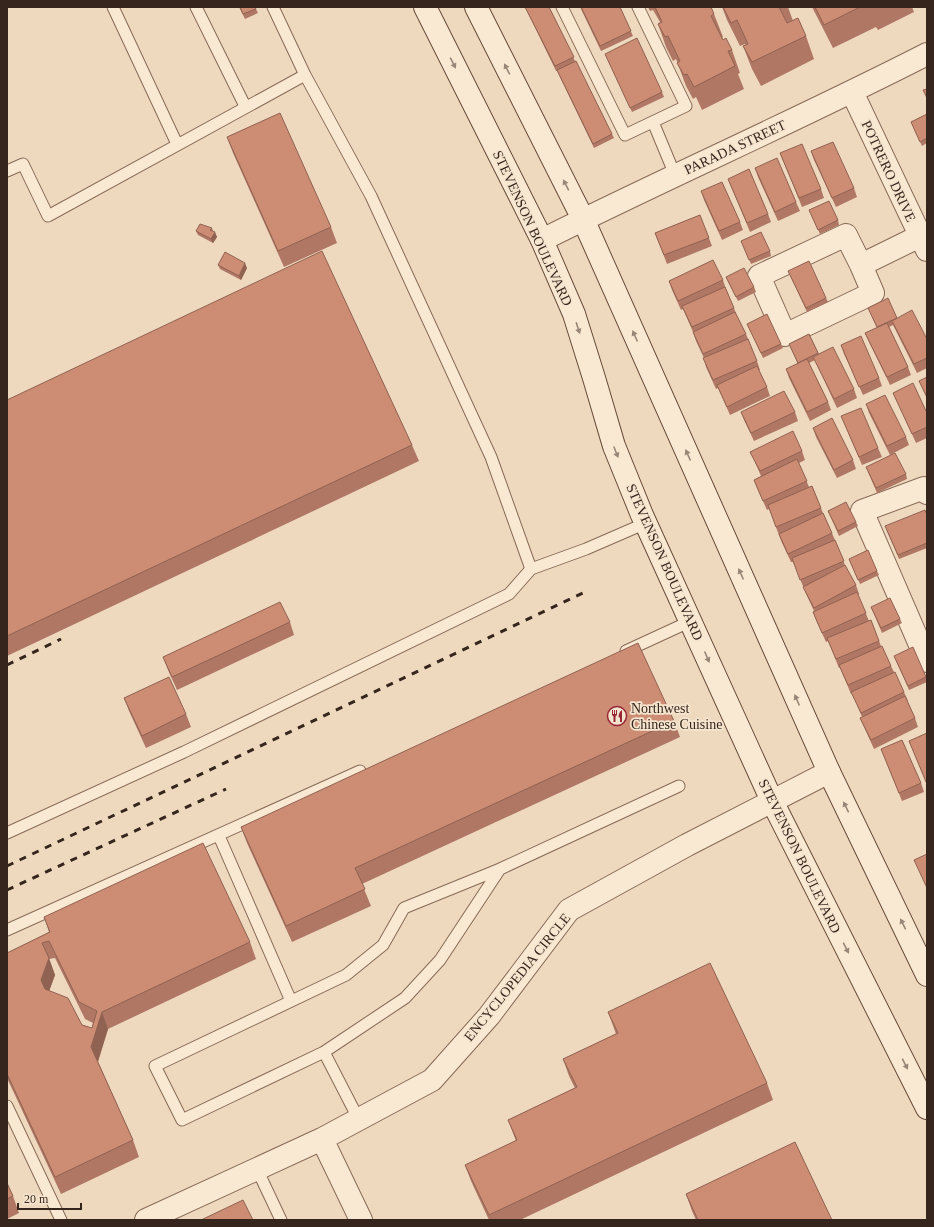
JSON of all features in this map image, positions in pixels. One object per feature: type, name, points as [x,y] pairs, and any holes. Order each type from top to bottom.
[{"type":"main road","name":"STEVENSON BOULEVARD","points":[[425,7],[542,240],[574,314],[614,446],[646,523],[772,801],[927,1108]]},
{"type":"main road","points":[[476,7],[584,219],[829,772],[927,974]]},
{"type":"main road","name":"PARADA STREET","points":[[542,240],[675,175],[852,92],[927,54]]},
{"type":"main road","name":"POTRERO DRIVE","points":[[852,92],[923,242]]},
{"type":"main road","points":[[846,235],[861,264],[873,293],[785,335],[758,276],[846,235]]},
{"type":"main road","points":[[861,264],[923,242]]},
{"type":"main road","points":[[927,493],[924,488],[862,511],[927,661]]},
{"type":"main road","name":"ENCYCLOPEDIA CIRCLE","points":[[150,1219],[322,1139],[432,1080],[489,1016],[570,910],[687,845],[829,772]]},
{"type":"main road","points":[[322,1139],[361,1220]]},
{"type":"lane","points":[[113,7],[177,144]]},
{"type":"lane","points":[[196,7],[245,106]]},
{"type":"lane","points":[[273,7],[305,74],[372,196],[491,457],[531,569]]},
{"type":"lane","points":[[562,7],[625,136],[686,106],[638,7]]},
{"type":"lane","points":[[7,172],[23,164],[48,216],[305,74]]},
{"type":"lane","points":[[653,122],[675,175]]},
{"type":"lane","points":[[7,833],[184,752],[509,594],[531,569],[586,550],[646,523]]},
{"type":"lane","points":[[616,655],[691,621]]},
{"type":"lane","points":[[7,930],[371,767]]},
{"type":"lane","points":[[500,869],[440,960],[405,998],[324,1052],[182,1120],[155,1066],[346,975],[383,945],[404,908],[500,869],[679,786]]},
{"type":"lane","points":[[219,836],[291,1001]]},
{"type":"lane","points":[[324,1052],[359,1120]]},
{"type":"lane","points":[[7,1106],[61,1220]]},
{"type":"lane","points":[[257,1169],[281,1220]]},
{"type":"building","points":[[240,7],[255,7],[256,9],[243,14]]},
{"type":"building","points":[[525,7],[549,7],[574,57],[555,66]]},
{"type":"building","points":[[581,7],[620,7],[631,31],[600,46]]},
{"type":"building","points":[[655,7],[711,7],[714,14],[711,16],[723,40],[726,38],[732,50],[728,51],[735,66],[694,87],[687,74],[684,75],[677,63],[680,61],[668,36],[665,37],[658,24],[662,22]]},
{"type":"building","points":[[723,7],[779,7],[787,23],[798,18],[806,36],[752,62],[743,46],[748,44],[737,20],[731,23]]},
{"type":"building","points":[[815,7],[860,7],[824,25]]},
{"type":"building","points":[[637,38],[662,92],[630,108],[605,54]]},
{"type":"building","points":[[576,61],[612,134],[593,144],[557,70]]},
{"type":"building","points":[[927,89],[927,98],[923,90]]},
{"type":"building","points":[[280,113],[331,227],[278,251],[227,137]]},
{"type":"building","points":[[927,114],[927,138],[920,142],[911,122]]},
{"type":"building","points":[[833,142],[854,188],[832,198],[811,151]]},
{"type":"building","points":[[802,144],[821,189],[799,198],[780,153]]},
{"type":"building","points":[[777,158],[796,202],[775,212],[755,168]]},
{"type":"building","points":[[749,169],[768,214],[747,223],[728,179]]},
{"type":"building","points":[[722,182],[740,222],[719,231],[701,191]]},
{"type":"building","points":[[829,201],[838,220],[818,230],[809,210]]},
{"type":"building","points":[[700,215],[709,238],[664,255],[655,233]]},
{"type":"building","points":[[200,224],[212,228],[210,230],[215,232],[211,239],[196,231]]},
{"type":"building","points":[[761,232],[770,251],[749,260],[741,241]]},
{"type":"building","points":[[322,251],[412,445],[7,636],[7,400]]},
{"type":"building","points":[[225,252],[245,263],[239,276],[218,265]]},
{"type":"building","points":[[713,260],[723,280],[678,301],[669,281]]},
{"type":"building","points":[[809,261],[826,298],[806,308],[788,271]]},
{"type":"building","points":[[744,268],[754,287],[736,297],[726,277]]},
{"type":"building","points":[[725,287],[734,308],[692,327],[682,306]]},
{"type":"building","points":[[888,298],[897,318],[877,327],[868,308]]},
{"type":"building","points":[[912,310],[927,339],[927,358],[914,364],[892,321]]},
{"type":"building","points":[[735,312],[746,334],[703,354],[693,332]]},
{"type":"building","points":[[767,314],[781,344],[761,353],[747,324]]},
{"type":"building","points":[[887,323],[908,367],[887,377],[865,333]]},
{"type":"building","points":[[809,334],[818,353],[798,363],[789,344]]},
{"type":"building","points":[[861,336],[879,378],[859,387],[841,345]]},
{"type":"building","points":[[748,339],[757,361],[713,380],[703,358]]},
{"type":"building","points":[[833,347],[854,389],[834,399],[813,357]]},
{"type":"building","points":[[807,359],[828,402],[807,412],[786,369]]},
{"type":"building","points":[[757,366],[767,387],[727,407],[717,385]]},
{"type":"building","points":[[927,377],[927,397],[919,381]]},
{"type":"building","points":[[913,383],[927,413],[927,427],[912,434],[893,393]]},
{"type":"building","points":[[784,391],[795,412],[751,433],[741,412]]},
{"type":"building","points":[[885,395],[906,437],[887,446],[866,404]]},
{"type":"building","points":[[861,408],[878,448],[859,457],[841,416]]},
{"type":"building","points":[[832,418],[853,460],[834,470],[813,428]]},
{"type":"building","points":[[793,431],[802,451],[760,471],[750,452]]},
{"type":"building","points":[[895,453],[906,474],[876,488],[866,467]]},
{"type":"building","points":[[797,459],[807,481],[763,501],[754,480]]},
{"type":"building","points":[[812,486],[821,508],[776,527],[768,505]]},
{"type":"building","points":[[846,502],[856,522],[838,531],[828,511]]},
{"type":"building","points":[[925,510],[927,515],[927,543],[898,555],[885,526]]},
{"type":"building","points":[[823,513],[832,533],[788,554],[779,534]]},
{"type":"building","points":[[835,540],[844,561],[800,580],[792,558]]},
{"type":"building","points":[[868,550],[877,571],[858,580],[849,559]]},
{"type":"building","points":[[845,565],[856,585],[814,608],[803,587]]},
{"type":"building","points":[[857,592],[866,613],[822,633],[813,612]]},
{"type":"building","points":[[890,598],[900,619],[881,628],[871,607]]},
{"type":"building","points":[[280,602],[290,622],[172,677],[163,657]]},
{"type":"building","points":[[871,620],[879,641],[836,659],[827,638]]},
{"type":"building","points":[[638,643],[674,721],[355,868],[365,889],[286,926],[241,827]]},
{"type":"building","points":[[882,646],[891,666],[848,685],[839,665]]},
{"type":"building","points":[[913,647],[926,677],[908,686],[894,656]]},
{"type":"building","points":[[895,672],[904,692],[861,713],[851,692]]},
{"type":"building","points":[[169,677],[186,714],[142,736],[124,698]]},
{"type":"building","points":[[905,696],[915,718],[871,740],[860,718]]},
{"type":"building","points":[[927,733],[927,784],[909,741]]},
{"type":"building","points":[[902,740],[921,783],[899,793],[881,749]]},
{"type":"building","points":[[203,843],[250,942],[102,1012],[91,1047],[133,1140],[55,1177],[7,1074],[7,953],[50,932],[44,917]],"holes":[[[49,941],[79,1002],[97,1011],[92,1028],[82,1025],[68,998],[45,989],[41,980],[49,958],[42,943]]]},
{"type":"building","points":[[927,854],[927,888],[914,860]]},
{"type":"building","points":[[710,963],[767,1083],[489,1215],[465,1165],[517,1140],[508,1120],[577,1087],[563,1059],[618,1033],[608,1012]]},
{"type":"building","points":[[795,1142],[832,1220],[698,1220],[686,1194]]},
{"type":"building","points":[[7,1183],[13,1196],[7,1199]]},
{"type":"building","points":[[243,1200],[253,1220],[201,1220]]},
{"type":"railway","points":[[7,866],[587,591]]},
{"type":"railway","points":[[7,665],[61,639]]},
{"type":"railway","points":[[7,890],[226,789]]},
{"type":"place","name":"Northwest Chinese Cuisine","points":[[617,716]]}]
